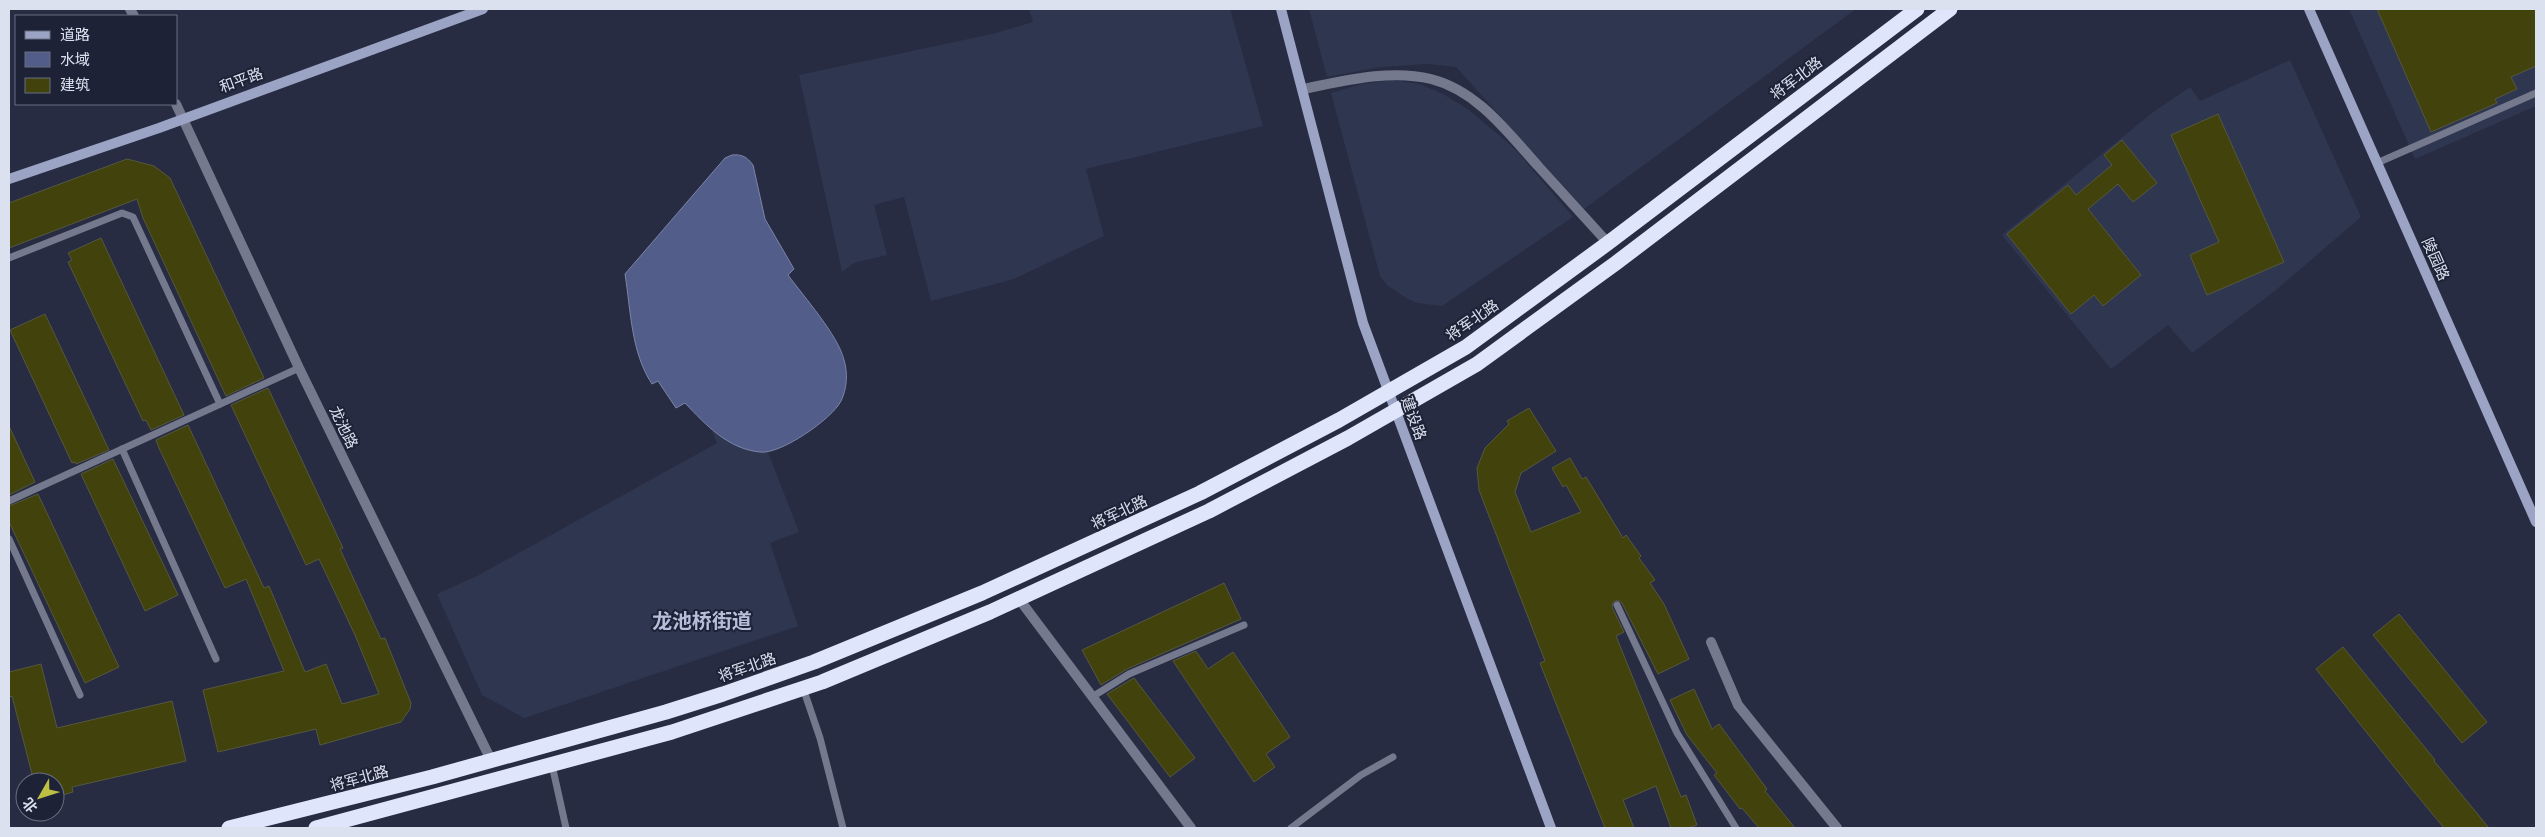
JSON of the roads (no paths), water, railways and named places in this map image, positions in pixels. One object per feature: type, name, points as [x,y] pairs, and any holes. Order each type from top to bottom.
[{"type":"highway","name":"将军北路","points":[[229,828],[491,760],[723,694],[814,662],[898,628],[1092,544],[1200,492],[1466,347],[1608,243],[1917,9]]},
{"type":"highway","points":[[316,828],[672,732],[803,688],[906,648],[1019,599],[1209,511],[1396,411],[1477,364],[1616,263],[1950,9]]},
{"type":"street","name":"和平路","points":[[9,179],[183,119],[483,9]]},
{"type":"street","name":"建设路","points":[[1281,9],[1363,323],[1551,828]]},
{"type":"street","name":"陵园路","points":[[2308,9],[2536,522]]},
{"type":"street","points":[[1303,89],[1359,78],[1393,76],[1431,80],[1464,94],[1492,115],[1608,243]]},
{"type":"street","name":"龙池路","points":[[176,105],[299,368],[491,760]]},
{"type":"street","points":[[1019,599],[1191,828]]},
{"type":"street","points":[[1711,642],[1738,705],[1837,828]]},
{"type":"lane","points":[[2377,163],[2536,93]]},
{"type":"lane","points":[[9,258],[122,213],[133,217],[220,404]]},
{"type":"lane","points":[[9,501],[299,368]]},
{"type":"lane","points":[[122,449],[216,659]]},
{"type":"lane","points":[[9,539],[80,695]]},
{"type":"lane","points":[[1617,605],[1677,733],[1736,828]]},
{"type":"lane","points":[[1092,696],[1129,674],[1244,625]]},
{"type":"lane","points":[[803,688],[820,738],[843,828]]},
{"type":"lane","points":[[1291,828],[1361,775],[1393,756]]},
{"type":"lane","points":[[552,765],[566,828]]},
{"type":"water","points":[[732,155],[744,157],[753,165],[765,219],[794,269],[788,275],[820,316],[835,339],[841,350],[846,370],[845,391],[841,401],[827,417],[817,426],[792,442],[780,448],[760,452],[738,446],[718,435],[685,403],[676,408],[658,381],[652,384],[645,372],[636,345],[625,274],[725,158]]},
{"type":"district","name":"龙池桥街道","points":[[702,621]]}]
